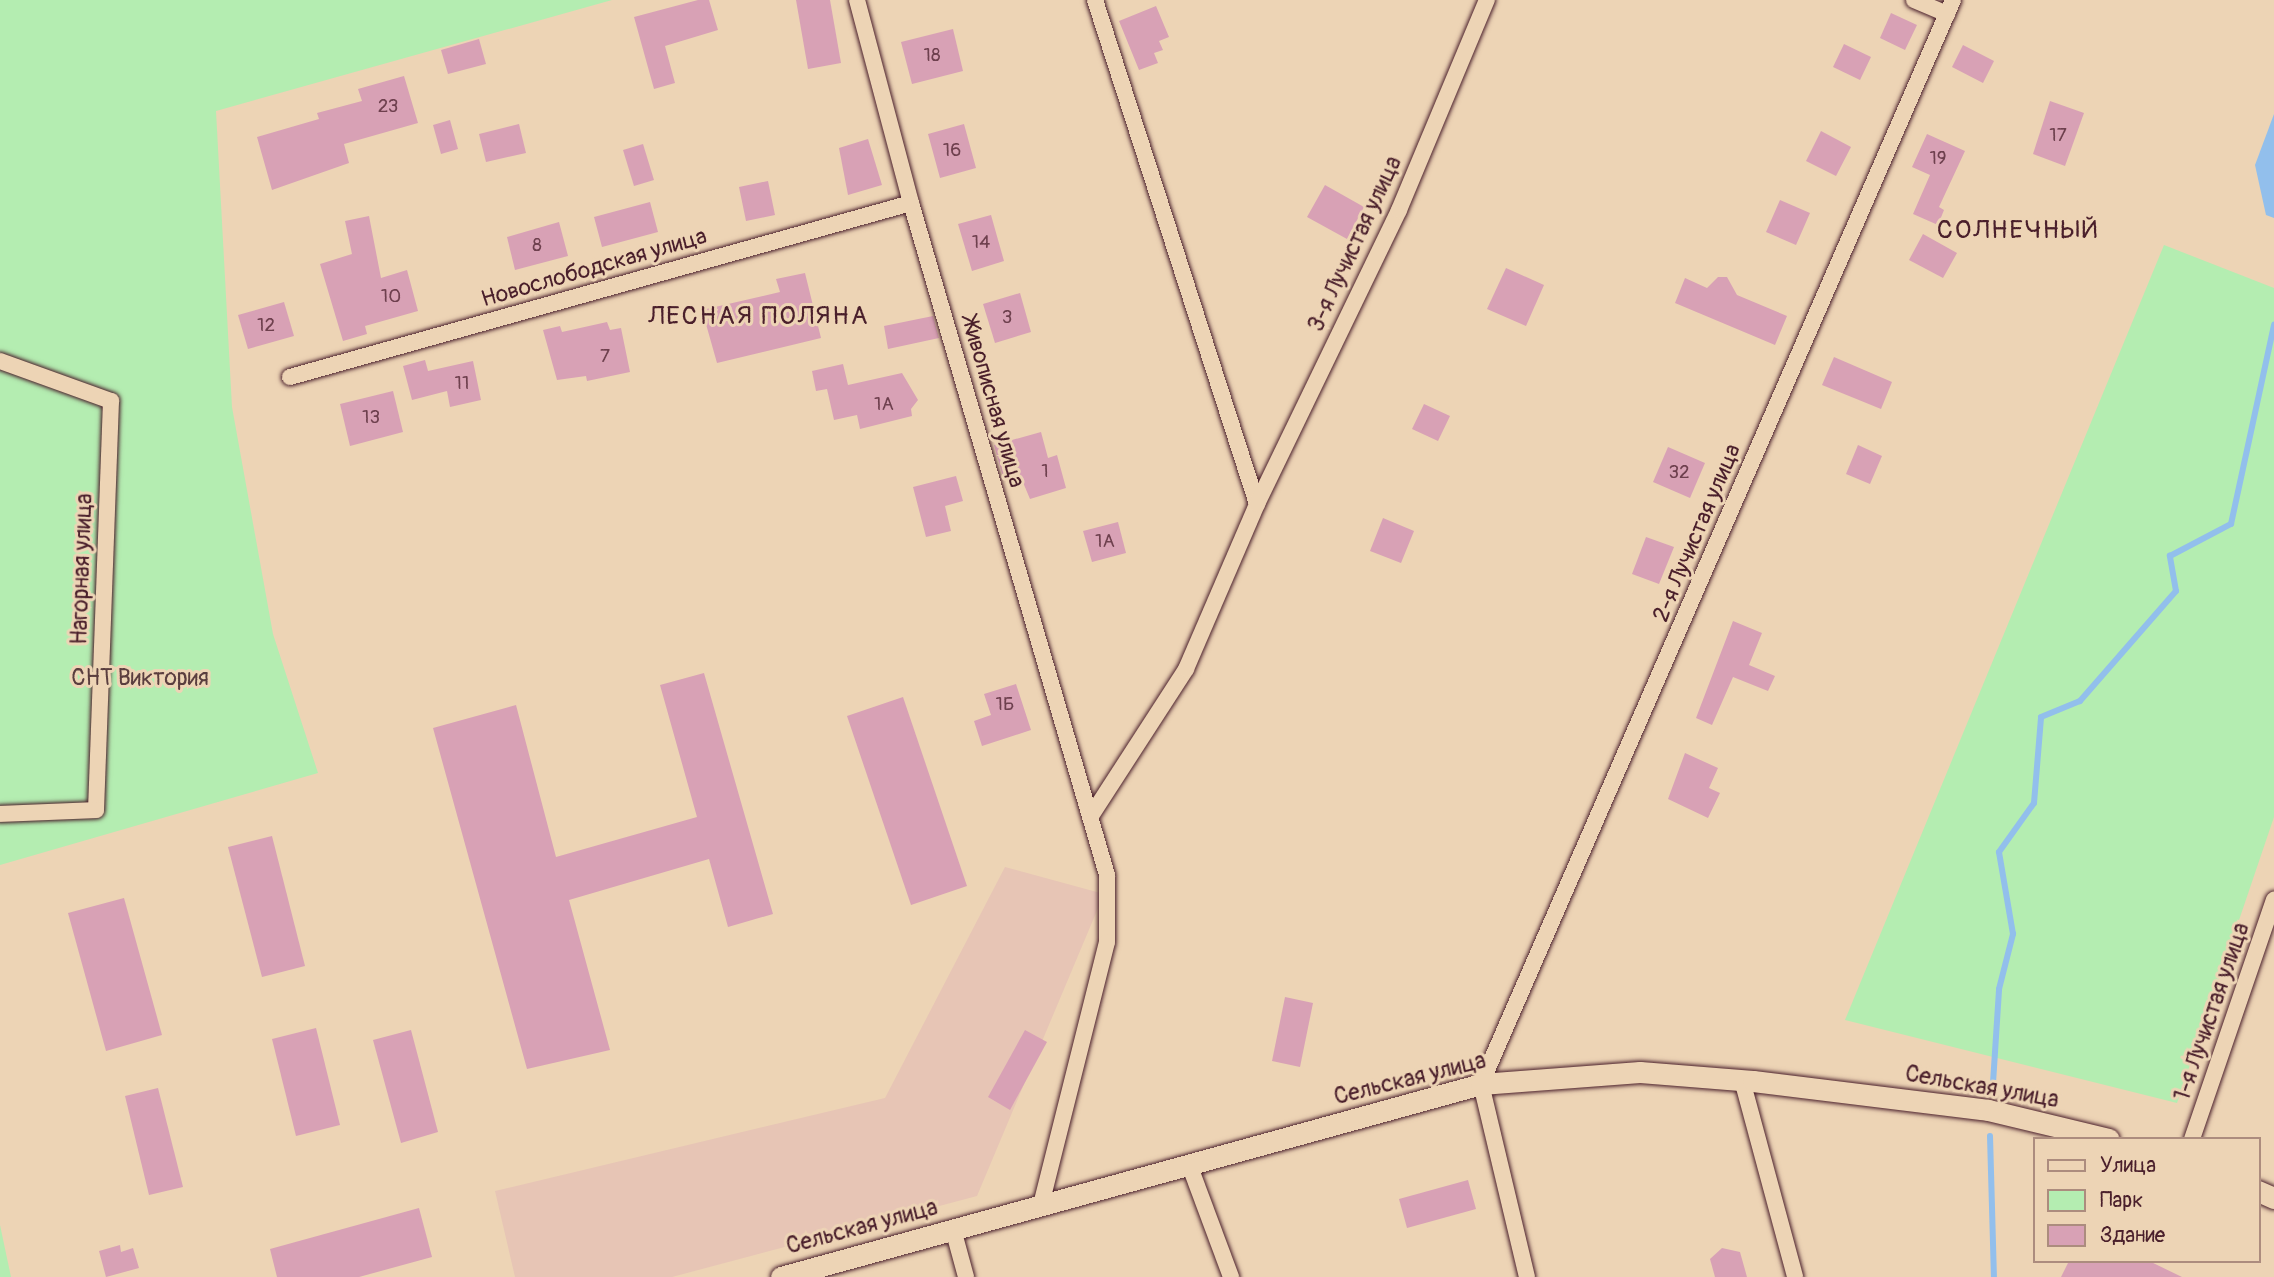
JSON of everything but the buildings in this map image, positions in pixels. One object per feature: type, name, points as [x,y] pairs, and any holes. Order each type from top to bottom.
[{"type":"street","name":"Живописная улица","points":[[857,0],[911,203],[1107,875],[1107,942],[1041,1204]]},
{"type":"street","points":[[1095,0],[1257,505]]},
{"type":"street","name":"3-я Лучистая улица","points":[[1091,816],[1186,669],[1257,505],[1399,210],[1487,0]]},
{"type":"street","points":[[1914,0],[1950,7]]},
{"type":"street","name":"2-я Лучистая улица","points":[[1481,1084],[1950,7]]},
{"type":"street","name":"Новослободская улица","points":[[290,377],[911,203]]},
{"type":"street","name":"Нагорная улица","points":[[0,361],[111,401],[96,810],[0,814]]},
{"type":"street","name":"1-я Лучистая улица","points":[[2193,1137],[2274,900]]},
{"type":"street","name":"Сельская улица","points":[[780,1277],[1481,1084],[1640,1072],[1742,1080],[1988,1110],[2101,1137]]},
{"type":"street","points":[[1742,1080],[1795,1277]]},
{"type":"street","points":[[1481,1084],[1527,1277]]},
{"type":"street","points":[[1189,1164],[1231,1277]]},
{"type":"street","points":[[953,1229],[966,1277]]},
{"type":"shaded area","points":[[1005,867],[1104,894],[977,1196],[672,1277],[515,1277],[495,1191],[885,1098]]},
{"type":"green space","name":"СНТ Виктория","points":[[0,0],[612,0],[216,111],[232,407],[273,634],[318,773],[0,865]]},
{"type":"green space","points":[[2164,245],[2274,288],[2274,817],[2177,1103],[1845,1020]]},
{"type":"green space","points":[[0,1225],[11,1277],[0,1277]]},
{"type":"water","points":[[2274,114],[2274,218],[2266,215],[2255,165]]},
{"type":"waterway","points":[[1993,1083],[1999,989],[2013,934],[1999,852],[2034,803],[2041,717],[2080,701],[2176,591],[2170,556],[2231,524],[2274,325]]},
{"type":"waterway","points":[[1990,1136],[1994,1277]]},
{"type":"district","name":"СОЛНЕЧНЫЙ","points":[[2018,231]]},
{"type":"district","name":"ЛЕСНАЯ ПОЛЯНА","points":[[759,317]]}]
